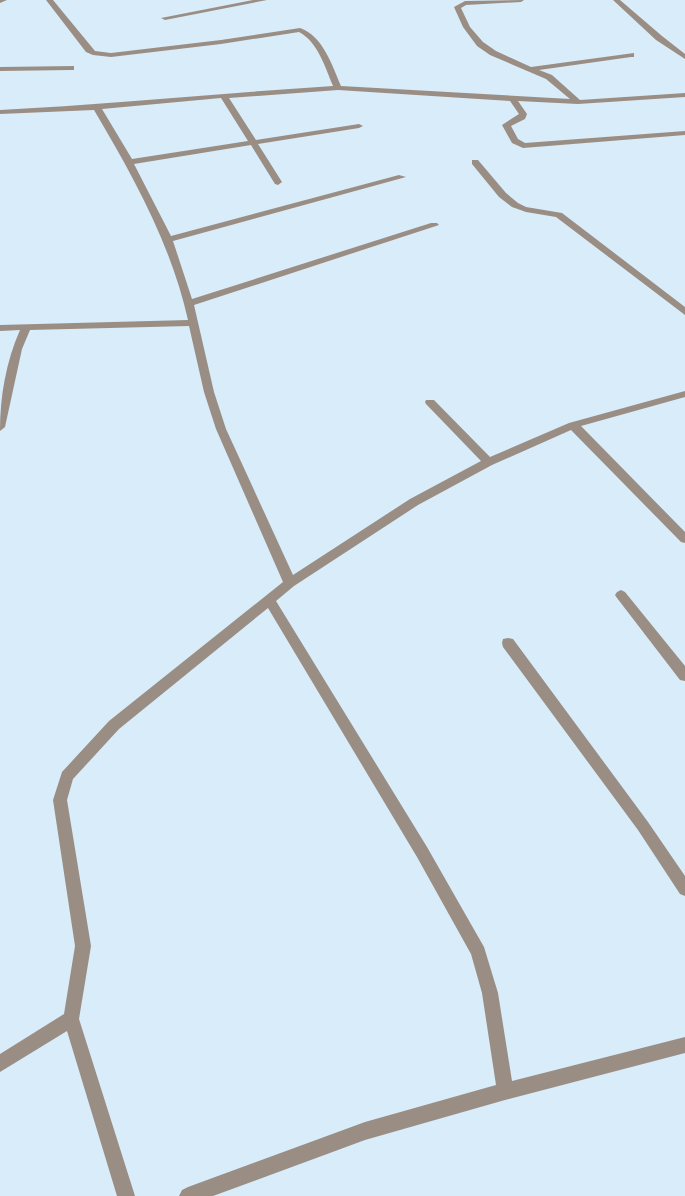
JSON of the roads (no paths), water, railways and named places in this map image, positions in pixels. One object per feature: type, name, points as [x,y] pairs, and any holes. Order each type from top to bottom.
[{"type":"street","points":[[0,1],[4,0]]},
{"type":"street","points":[[49,0],[89,50],[99,54],[111,55],[198,45],[300,30],[310,35],[323,54],[338,88]]},
{"type":"street","points":[[165,18],[264,0]]},
{"type":"street","points":[[521,0],[465,3],[457,7],[467,27],[480,44],[493,53],[558,83],[578,102]]},
{"type":"street","points":[[616,0],[659,38],[685,57]]},
{"type":"street","points":[[530,69],[631,55]]},
{"type":"street","points":[[0,68],[71,68]]},
{"type":"street","points":[[0,112],[97,107],[338,88],[578,102],[685,94]]},
{"type":"street","points":[[224,96],[278,182]]},
{"type":"street","points":[[512,99],[523,114],[506,126],[515,141],[523,146],[685,133]]},
{"type":"street","points":[[97,107],[129,162],[168,240],[190,303],[209,392],[221,429],[290,583]]},
{"type":"street","points":[[129,162],[359,126]]},
{"type":"street","points":[[475,162],[512,204],[522,208],[560,215],[685,312]]},
{"type":"street","points":[[168,240],[402,177]]},
{"type":"street","points":[[190,303],[434,225]]},
{"type":"street","points":[[0,328],[195,323]]},
{"type":"street","points":[[0,427],[18,350],[26,327]]},
{"type":"street","points":[[126,1196],[71,1019],[83,946],[60,800],[66,776],[114,725],[269,599],[290,583],[414,502],[488,462],[573,425],[685,394]]},
{"type":"street","points":[[430,402],[488,462]]},
{"type":"street","points":[[573,425],[685,539]]},
{"type":"street","points":[[621,595],[685,676]]},
{"type":"street","points":[[269,599],[422,852],[478,952],[490,993],[505,1091]]},
{"type":"street","points":[[508,643],[643,826],[685,890]]},
{"type":"street","points":[[0,1064],[71,1019]]},
{"type":"street","points":[[188,1196],[365,1130],[505,1091],[685,1045]]}]
